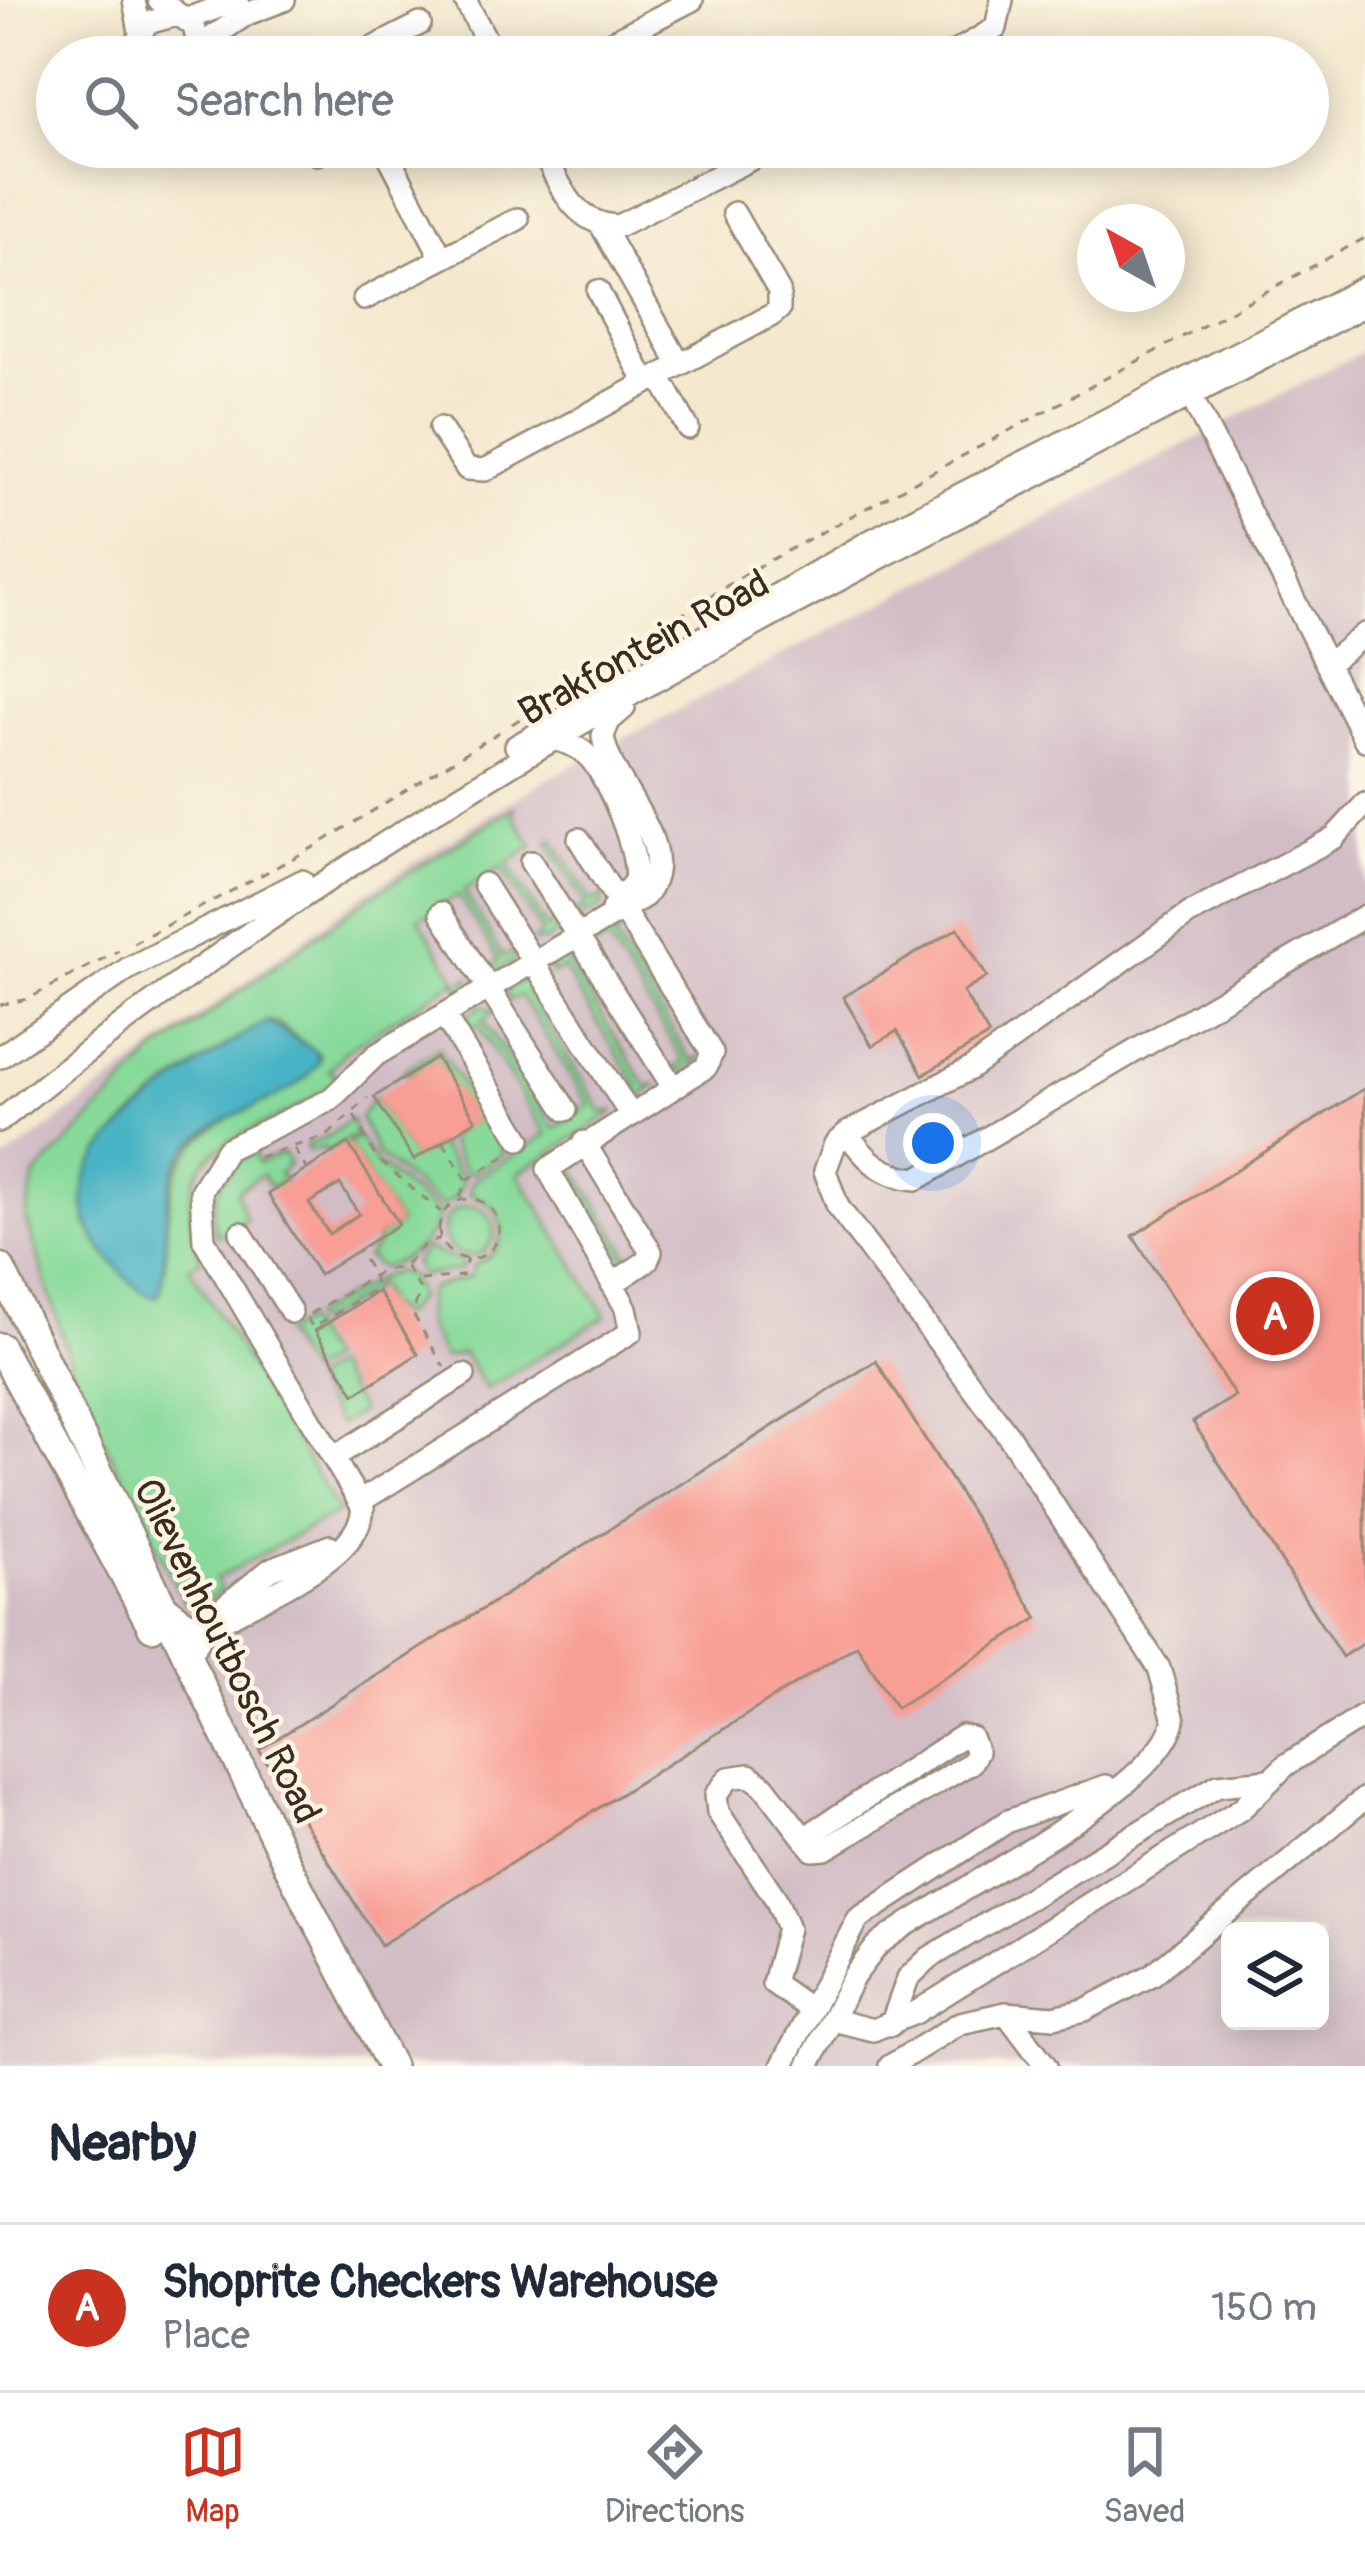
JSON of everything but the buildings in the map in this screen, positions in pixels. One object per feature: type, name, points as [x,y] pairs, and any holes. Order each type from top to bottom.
[{"type":"main road","name":"Olievenhoutbosch Road","points":[[0,1267],[192,1670],[391,2066]]},
{"type":"main road","name":"Olievenhoutbosch Road","points":[[0,1347],[242,1800],[328,1969],[369,2066]]},
{"type":"street","points":[[134,0],[140,36]]},
{"type":"street","points":[[140,32],[156,17],[174,11],[238,0]]},
{"type":"street","points":[[219,36],[247,14],[284,0]]},
{"type":"street","points":[[465,0],[483,36]]},
{"type":"street","points":[[623,36],[692,0]]},
{"type":"street","points":[[982,36],[996,28],[1002,0]]},
{"type":"street","points":[[174,11],[191,36]]},
{"type":"street","points":[[396,36],[420,24]]},
{"type":"street","points":[[395,168],[442,258]]},
{"type":"street","points":[[553,168],[574,207],[602,225],[680,365]]},
{"type":"street","points":[[602,225],[634,220],[734,168]]},
{"type":"street","points":[[440,428],[461,463],[476,472],[778,309],[778,291],[734,213]]},
{"type":"street","points":[[364,298],[518,219]]},
{"type":"street","name":"Brakfontein Road","points":[[0,1057],[104,982],[323,871],[635,674],[1018,462],[1365,287]]},
{"type":"street","points":[[598,291],[688,428]]},
{"type":"street","name":"Brakfontein Road","points":[[0,1121],[86,1049],[277,913],[555,739],[661,677],[1365,305]]},
{"type":"street","points":[[1018,462],[1036,465],[1172,395],[1190,396],[1365,740]]},
{"type":"street","points":[[1329,663],[1365,634]]},
{"type":"street","points":[[192,1670],[194,1645],[208,1630],[295,1585],[355,1536],[361,1510],[336,1456],[204,1240],[201,1191],[215,1161],[244,1138],[330,1100],[376,1055],[446,1017],[654,886],[658,860],[603,736],[609,721],[661,677]]},
{"type":"street","points":[[555,739],[581,750],[595,764],[634,854],[635,881],[617,908]]},
{"type":"street","points":[[808,2066],[854,1976],[898,1929],[1057,1832],[1129,1778],[1167,1740],[1174,1720],[1166,1682],[1146,1647],[1008,1435],[838,1207],[825,1172],[835,1144],[847,1133],[970,1069],[1189,914],[1334,838],[1365,804]]},
{"type":"street","points":[[155,1594],[181,1619],[207,1620],[272,1569],[328,1547],[361,1510],[626,1337],[632,1322],[547,1174],[552,1162],[706,1067],[712,1053],[617,908],[579,839]]},
{"type":"street","points":[[531,862],[673,1088]]},
{"type":"street","points":[[484,884],[630,1114]]},
{"type":"street","points":[[441,913],[566,1110]]},
{"type":"street","points":[[847,1133],[867,1162],[892,1177],[917,1179],[1365,916]]},
{"type":"street","points":[[446,1017],[520,1138]]},
{"type":"street","points":[[584,1142],[651,1252],[647,1261],[612,1284]]},
{"type":"street","points":[[241,1233],[299,1314]]},
{"type":"street","points":[[234,1290],[266,1270]]},
{"type":"street","points":[[336,1456],[459,1378]]},
{"type":"street","points":[[833,2020],[873,2030],[891,2025],[1241,1809],[1269,1780],[1365,1715]]},
{"type":"street","points":[[804,1838],[962,1736],[971,1738],[977,1752],[952,1774],[826,1849],[813,1850],[764,1785],[748,1775],[729,1778],[716,1795],[718,1812],[776,1899],[788,1928],[772,1983],[810,2009]]},
{"type":"street","points":[[782,2066],[850,1928],[870,1909],[1008,1820],[1129,1778]]},
{"type":"street","points":[[891,2025],[903,1987],[921,1963],[1218,1785],[1269,1780]]},
{"type":"street","points":[[890,2066],[952,2026],[1006,2013],[1054,2017],[1116,1997],[1152,1975],[1365,1798]]},
{"type":"street","points":[[1066,1876],[1083,1906]]},
{"type":"street","points":[[1006,2013],[1046,2066]]},
{"type":"path","points":[[0,1005],[28,999],[316,846],[750,571],[1365,238]]},
{"type":"path","points":[[256,1147],[260,1159],[327,1136],[368,1098]]},
{"type":"path","points":[[353,1114],[376,1158],[442,1214]]},
{"type":"path","points":[[458,1201],[488,1205],[498,1222],[490,1251],[467,1259],[454,1256],[440,1239],[442,1214],[458,1201],[467,1180],[524,1144],[520,1138]]},
{"type":"path","points":[[443,1142],[467,1180]]},
{"type":"path","points":[[293,1148],[307,1169]]},
{"type":"path","points":[[358,1250],[374,1276],[375,1289],[313,1328],[299,1314],[374,1276],[406,1267],[424,1245],[440,1239]]},
{"type":"path","points":[[418,1280],[462,1276],[467,1259]]},
{"type":"path","points":[[406,1267],[418,1280],[421,1299],[413,1314],[459,1378]]},
{"type":"shaded area","points":[[1365,350],[1365,2066],[0,2066],[0,1164],[363,894],[545,780]]},
{"type":"green space","points":[[515,807],[514,816],[533,846],[507,863],[547,928],[558,922],[557,933],[544,942],[534,941],[542,932],[501,867],[464,891],[503,957],[515,950],[514,960],[499,971],[490,968],[499,960],[458,895],[419,919],[459,983],[470,977],[468,990],[463,993],[454,981],[347,1050],[329,1070],[338,1077],[312,1099],[227,1143],[206,1160],[193,1184],[190,1216],[201,1260],[189,1267],[339,1512],[216,1579],[221,1591],[197,1607],[185,1604],[79,1389],[26,1218],[35,1176],[154,1054],[366,899]],"holes":[[[266,1021],[277,1023],[320,1055],[295,1082],[233,1115],[193,1147],[173,1184],[165,1269],[87,1223],[88,1174],[124,1126],[220,1050]]]},
{"type":"green space","points":[[553,839],[592,902],[604,895],[601,908],[582,916],[577,911],[586,905],[548,843]]},
{"type":"green space","points":[[614,924],[623,930],[614,937],[690,1059],[703,1057],[681,1072],[674,1068],[684,1061],[608,941],[597,947],[594,937]]},
{"type":"green space","points":[[570,951],[578,957],[569,964],[646,1086],[658,1084],[636,1100],[630,1096],[639,1088],[563,968],[552,974],[549,964]]},
{"type":"green space","points":[[526,978],[535,983],[526,990],[602,1112],[615,1111],[518,1174],[606,1316],[486,1389],[463,1353],[444,1358],[427,1325],[427,1300],[430,1289],[471,1276],[474,1265],[496,1249],[501,1238],[499,1216],[482,1199],[469,1194],[473,1181],[546,1134],[477,1024],[466,1030],[465,1017],[483,1005],[494,1012],[483,1020],[554,1128],[589,1105],[520,995],[509,1001],[506,996],[509,987]]},
{"type":"green space","points":[[439,1048],[504,1152],[473,1174],[465,1171],[447,1139],[475,1120],[436,1058],[408,1075],[404,1070]]},
{"type":"green space","points":[[374,1097],[414,1159],[439,1144],[463,1181],[456,1197],[442,1207],[378,1155],[360,1118]]},
{"type":"green space","points":[[351,1119],[356,1134],[326,1152],[324,1148],[309,1151],[306,1145],[329,1136]]},
{"type":"green space","points":[[359,1137],[375,1162],[439,1214],[418,1248],[381,1268],[367,1257],[376,1239],[399,1224],[348,1143]]},
{"type":"green space","points":[[254,1151],[259,1163],[283,1153],[290,1163],[279,1174],[285,1179],[270,1187],[262,1175],[237,1191],[246,1221],[216,1236],[215,1198],[226,1176]]},
{"type":"green space","points":[[572,1165],[633,1261],[628,1264],[568,1168]]},
{"type":"green space","points":[[469,1206],[487,1213],[494,1231],[487,1249],[469,1256],[451,1249],[444,1231],[451,1213]]},
{"type":"green space","points":[[426,1248],[462,1262],[463,1269],[421,1276],[414,1262]]},
{"type":"green space","points":[[397,1271],[412,1278],[418,1297],[402,1316],[387,1305],[375,1279]]},
{"type":"green space","points":[[371,1282],[373,1289],[315,1324],[311,1317]]},
{"type":"green space","points":[[304,1321],[328,1360],[307,1373],[283,1334]]},
{"type":"green space","points":[[333,1366],[361,1411],[339,1425],[311,1380]]},
{"type":"water","points":[[266,1021],[316,1051],[319,1061],[290,1089],[209,1129],[179,1161],[169,1191],[161,1289],[157,1297],[150,1295],[124,1275],[95,1238],[84,1205],[89,1171],[142,1109]]},
{"type":"place","name":"Shoprite Checkers Warehouse","points":[[1275,1316]]}]
